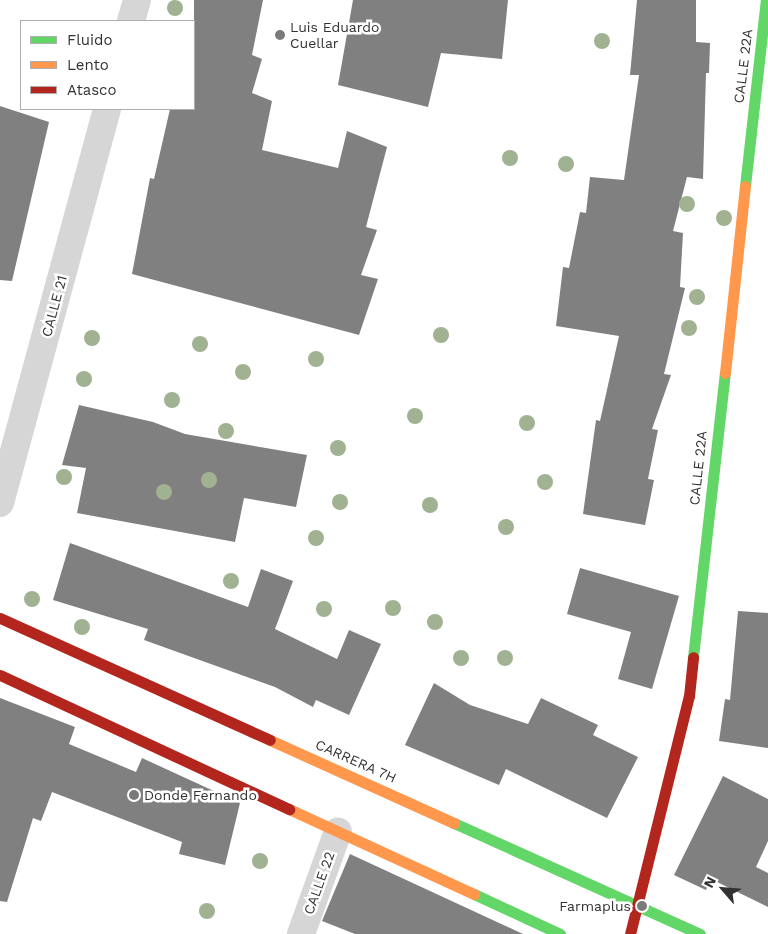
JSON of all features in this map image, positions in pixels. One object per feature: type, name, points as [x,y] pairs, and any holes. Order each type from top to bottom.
[{"type":"street","points":[[131,20],[137,0]]},
{"type":"street","name":"CALLE 22A","points":[[630,934],[639,905],[689,696],[766,0]]},
{"type":"street","name":"CALLE 21","points":[[0,503],[107,110]]},
{"type":"street","name":"CARRERA 7H","points":[[0,618],[700,934]]},
{"type":"street","points":[[0,675],[560,934]]},
{"type":"street","name":"CALLE 22","points":[[301,934],[338,832]]},
{"type":"building","points":[[194,0],[263,0],[252,55],[262,59],[252,93],[272,101],[262,150],[338,168],[347,131],[387,147],[366,227],[377,230],[361,275],[378,279],[359,335],[132,274],[150,178],[154,179],[170,110],[195,110]]},
{"type":"building","points":[[353,0],[508,0],[502,59],[441,53],[428,107],[338,85]]},
{"type":"building","points":[[637,0],[696,0],[696,42],[710,43],[709,73],[706,73],[703,179],[687,177],[673,231],[683,233],[680,287],[685,288],[664,374],[671,375],[652,429],[658,430],[648,479],[654,480],[645,525],[583,514],[596,420],[600,421],[619,336],[556,326],[563,267],[569,268],[580,212],[586,213],[590,177],[624,180],[639,75],[630,75]]},
{"type":"building","points":[[0,106],[49,122],[12,281],[0,280]]},
{"type":"building","points":[[79,405],[153,422],[185,434],[307,455],[296,507],[244,498],[235,542],[77,513],[86,468],[62,465]]},
{"type":"building","points":[[70,543],[248,607],[261,569],[293,581],[275,629],[337,659],[349,630],[381,644],[349,715],[316,700],[313,707],[275,687],[144,640],[148,629],[53,600]]},
{"type":"building","points":[[580,568],[679,596],[652,689],[618,679],[631,632],[567,614]]},
{"type":"building","points":[[738,611],[768,613],[768,748],[719,741],[725,699],[730,700]]},
{"type":"building","points":[[434,683],[470,705],[528,724],[541,698],[598,725],[593,735],[638,757],[607,818],[506,769],[499,785],[405,745]]},
{"type":"building","points":[[0,698],[75,727],[69,744],[136,772],[142,758],[240,803],[225,865],[179,854],[182,842],[52,792],[41,821],[33,818],[7,902],[0,901]]},
{"type":"building","points":[[723,776],[768,799],[768,841],[756,867],[768,873],[768,907],[711,879],[706,890],[674,875]]},
{"type":"building","points":[[350,854],[523,934],[355,934],[322,921]]},
{"type":"traffic: fast","points":[[745,186],[766,0]]},
{"type":"traffic: fast","points":[[693,657],[725,373]]},
{"type":"traffic: fast","points":[[454,823],[700,934]]},
{"type":"traffic: fast","points":[[474,894],[560,934]]},
{"type":"traffic: slow","points":[[725,373],[745,186]]},
{"type":"traffic: slow","points":[[270,740],[454,823]]},
{"type":"traffic: slow","points":[[289,809],[474,894]]},
{"type":"traffic: jam","points":[[0,618],[270,740]]},
{"type":"traffic: jam","points":[[630,934],[689,696],[693,657]]},
{"type":"traffic: jam","points":[[0,675],[289,809]]},
{"type":"place","name":"Luis Eduardo Cuellar","points":[[280,35]]},
{"type":"place","name":"Donde Fernando","points":[[134,795]]},
{"type":"place","name":"Farmaplus","points":[[642,906]]}]
